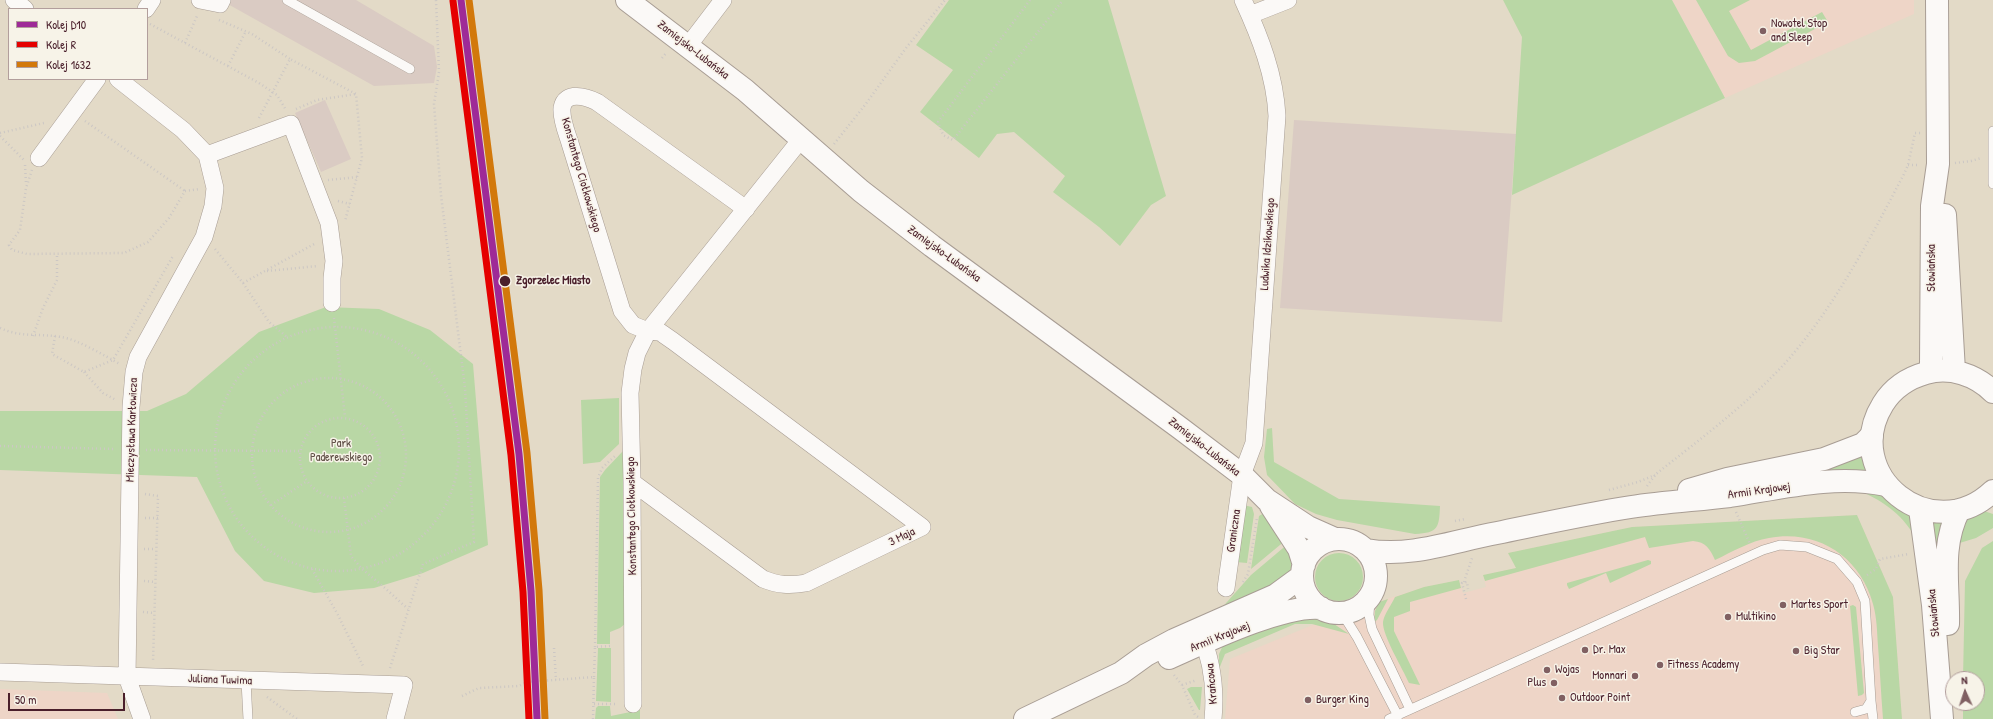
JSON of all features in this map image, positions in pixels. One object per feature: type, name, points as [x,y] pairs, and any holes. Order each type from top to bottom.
[{"type":"main road","name":"Zamiejsko-Lubańska","points":[[627,0],[688,46],[802,138],[861,190],[932,246],[1242,475],[1267,500],[1308,527],[1336,539]]},
{"type":"main road","name":"Słowiańska","points":[[1937,0],[1938,164],[1945,205],[1954,371]]},
{"type":"main road","name":"Słowiańska","points":[[1929,372],[1931,365],[1932,206],[1938,164]]},
{"type":"main road","points":[[1989,498],[1959,510],[1940,512],[1920,508],[1902,499],[1886,485],[1881,476],[1873,456],[1872,435],[1879,410],[1894,389],[1905,381],[1929,372],[1954,371],[1978,380],[1993,392]]},
{"type":"main road","name":"Armii Krajowej","points":[[1631,507],[1727,479],[1824,459],[1863,444],[1872,435]]},
{"type":"main road","name":"Armii Krajowej","points":[[1366,550],[1389,554],[1436,548],[1479,536],[1631,507],[1845,480],[1886,485]]},
{"type":"main road","name":"Zamiejsko-Lubańska","points":[[1267,500],[1299,549],[1303,570]]},
{"type":"main road","name":"Słowiańska","points":[[1920,508],[1934,605],[1942,719]]},
{"type":"main road","name":"Słowiańska","points":[[1947,719],[1947,550],[1949,533],[1959,510]]},
{"type":"main road","points":[[1336,539],[1348,540],[1358,544],[1366,550],[1375,567],[1373,589],[1357,608],[1331,610],[1310,599],[1304,587],[1303,570],[1309,554],[1317,546],[1336,539]]},
{"type":"main road","name":"Armii Krajowej","points":[[1373,589],[1384,574],[1436,548]]},
{"type":"main road","name":"Armii Krajowej","points":[[1201,635],[1276,595],[1303,570]]},
{"type":"main road","name":"Armii Krajowej","points":[[1025,719],[1121,673],[1146,655],[1201,635],[1303,607],[1331,610]]},
{"type":"street","points":[[14,0],[25,8]]},
{"type":"street","points":[[199,7],[220,4],[222,0]]},
{"type":"street","points":[[688,46],[723,0]]},
{"type":"street","name":"Ludwika Idzikowskiego","points":[[1242,475],[1254,443],[1277,116],[1274,84],[1246,8],[1288,0]]},
{"type":"street","points":[[32,159],[70,115],[96,80]]},
{"type":"street","points":[[119,80],[184,130],[207,155],[248,140],[290,119],[330,223],[338,230],[332,278],[332,303]]},
{"type":"street","name":"Konstantego Ciołkowskiego","points":[[648,331],[633,325],[622,311],[568,140],[563,113],[564,103],[570,98],[577,96],[587,97],[597,102],[746,209]]},
{"type":"street","name":"Konstantego Ciołkowskiego","points":[[633,704],[630,393],[633,369],[637,354],[648,331],[802,138]]},
{"type":"street","name":"Mieczysława Karłowicza","points":[[142,719],[126,677],[131,407],[134,372],[138,357],[204,237],[213,206],[207,189],[207,155]]},
{"type":"street","name":"3 Maja","points":[[632,482],[763,579],[776,584],[789,586],[806,583],[922,527],[673,341],[660,332],[648,331]]},
{"type":"street","name":"Graniczna","points":[[1226,588],[1242,475]]},
{"type":"street","name":"Krańcowa","points":[[1201,635],[1210,660],[1214,682],[1213,719]]},
{"type":"street","name":"Juliana Tuwima","points":[[0,672],[404,685],[395,719]]},
{"type":"lane","points":[[287,0],[410,69]]},
{"type":"lane","points":[[1993,131],[1993,184]]},
{"type":"lane","points":[[1331,610],[1357,637],[1393,717],[1755,553],[1780,545],[1807,547],[1837,559],[1857,582],[1865,602],[1873,719]]},
{"type":"lane","points":[[1373,589],[1369,615],[1372,629],[1410,709]]},
{"type":"lane","points":[[246,681],[248,719]]},
{"type":"lane","points":[[1855,712],[1866,709],[1871,701]]},
{"type":"path","points":[[389,671],[423,564],[474,542],[465,388],[441,195],[434,104],[439,72],[436,0]]},
{"type":"path","points":[[822,156],[841,137],[906,48],[945,0]]},
{"type":"path","points":[[1030,0],[938,122],[942,135],[953,140],[1063,0]]},
{"type":"path","points":[[186,43],[199,7]]},
{"type":"path","points":[[212,18],[246,31],[290,59],[356,94]]},
{"type":"path","points":[[148,23],[228,66],[277,95],[290,119],[317,100],[356,94]]},
{"type":"path","points":[[228,66],[246,31]]},
{"type":"path","points":[[248,140],[290,59]]},
{"type":"path","points":[[243,283],[338,230],[358,176],[362,158],[356,94]]},
{"type":"path","points":[[0,135],[70,115],[185,191],[207,189]]},
{"type":"path","points":[[1631,507],[1656,474],[1736,410],[1786,362],[1837,294],[1882,216],[1908,165],[1915,133],[1937,132]]},
{"type":"path","points":[[0,135],[32,159]]},
{"type":"path","points":[[1908,165],[1971,161],[1992,154]]},
{"type":"path","points":[[32,159],[20,230],[9,245],[12,250],[27,254],[57,255],[124,253],[148,242],[169,218],[185,191]]},
{"type":"path","points":[[26,188],[32,168],[32,159]]},
{"type":"path","points":[[314,182],[358,176]]},
{"type":"path","points":[[197,182],[207,189]]},
{"type":"path","points":[[199,196],[207,189]]},
{"type":"path","points":[[204,237],[243,283],[269,322],[287,337]]},
{"type":"path","points":[[84,372],[113,360],[176,252]]},
{"type":"path","points":[[33,336],[43,308],[57,280],[57,255]]},
{"type":"path","points":[[266,271],[334,265]]},
{"type":"path","points":[[332,303],[342,378],[345,417]]},
{"type":"path","points":[[335,327],[371,331],[404,346],[426,365],[431,370],[450,401],[459,436],[458,472],[446,506],[425,535],[396,557],[362,569],[337,572],[312,569],[281,558],[254,539],[233,514],[219,484],[214,450],[217,423],[226,396],[242,372],[262,352],[287,337],[310,330],[335,327]]},
{"type":"path","points":[[0,328],[10,333],[33,336],[62,337],[113,360],[134,372]]},
{"type":"path","points":[[55,336],[52,354],[84,372],[103,393],[131,407]]},
{"type":"path","points":[[317,378],[342,378],[362,385],[382,399],[397,418],[405,440],[406,464],[399,487],[386,507],[367,522],[347,529],[322,531],[300,526],[281,515],[271,505],[266,499],[256,479],[252,450],[254,435],[263,414],[277,397],[296,385],[317,378]]},
{"type":"path","points":[[345,417],[358,421],[369,428],[376,439],[380,452],[380,465],[376,477],[368,488],[356,495],[344,498],[323,495],[307,481],[302,472],[300,450],[308,434],[321,422],[333,418],[345,417]]},
{"type":"path","points":[[593,719],[598,478],[602,468],[631,441]]},
{"type":"path","points":[[0,446],[130,450],[300,450]]},
{"type":"path","points":[[271,505],[307,481]]},
{"type":"path","points":[[145,494],[158,496],[153,664]]},
{"type":"path","points":[[344,498],[351,556],[362,569],[408,609]]},
{"type":"path","points":[[1733,506],[1755,553]]},
{"type":"path","points":[[144,518],[158,518]]},
{"type":"path","points":[[144,548],[156,549]]},
{"type":"path","points":[[1466,600],[1462,582],[1464,582],[1474,551]]},
{"type":"path","points":[[1857,582],[1876,569],[1880,559],[1915,553]]},
{"type":"path","points":[[312,569],[338,615],[366,673]]},
{"type":"path","points":[[143,581],[155,582]]},
{"type":"path","points":[[1464,582],[1466,582],[1468,590]]},
{"type":"path","points":[[142,612],[154,612]]},
{"type":"path","points":[[595,647],[610,646]]},
{"type":"path","points":[[554,648],[556,680]]},
{"type":"path","points":[[526,649],[527,682]]},
{"type":"path","points":[[1172,673],[1182,685],[1195,715],[1201,719]]},
{"type":"path","points":[[462,696],[479,688],[519,686],[527,682],[594,678]]},
{"type":"path","points":[[1182,685],[1205,678]]},
{"type":"path","points":[[265,695],[297,719]]},
{"type":"path","points":[[594,704],[633,704]]},
{"type":"shaded area","points":[[228,0],[356,0],[434,46],[437,67],[434,83],[374,86],[226,3]]},
{"type":"shaded area","points":[[1672,0],[1914,0],[1914,14],[1725,98]]},
{"type":"shaded area","points":[[325,100],[351,159],[321,172],[295,113]]},
{"type":"shaded area","points":[[1294,120],[1516,134],[1502,322],[1280,308]]},
{"type":"shaded area","points":[[1857,515],[1893,597],[1902,719],[1225,719],[1230,659],[1332,617],[1424,587],[1459,580],[1463,593],[1486,587],[1483,575],[1516,568],[1508,553],[1632,527]]},
{"type":"shaded area","points":[[0,689],[107,693],[118,719],[0,719]]},
{"type":"green space","points":[[949,0],[1108,0],[1166,196],[1151,205],[1120,246],[1099,227],[1053,192],[1065,176],[1014,132],[997,134],[979,158],[920,112],[953,70],[916,45]]},
{"type":"green space","points":[[1503,0],[1672,0],[1725,98],[1512,195],[1522,37]]},
{"type":"green space","points":[[1696,0],[1750,0],[1729,11],[1751,50],[1822,12],[1828,22],[1755,61],[1739,63],[1728,56]]},
{"type":"green space","name":"Park Paderewskiego","points":[[326,307],[379,309],[430,330],[473,364],[488,545],[423,573],[374,588],[314,593],[264,581],[235,551],[197,477],[0,470],[0,411],[147,411],[186,394],[259,332]]},
{"type":"green space","points":[[619,398],[619,444],[600,462],[583,464],[581,400]]},
{"type":"green space","points":[[1272,428],[1274,462],[1339,499],[1440,506],[1439,519],[1436,528],[1429,532],[1415,534],[1337,520],[1316,514],[1295,504],[1267,475],[1264,457],[1267,429]]},
{"type":"green space","points":[[623,451],[626,623],[620,628],[610,632],[610,644],[597,644],[600,477]]},
{"type":"green space","points":[[1865,453],[1871,476],[1726,487]]},
{"type":"green space","points":[[1851,487],[1879,492],[1910,516],[1912,532],[1900,517],[1886,505]]},
{"type":"green space","points":[[1243,505],[1252,507],[1254,514],[1247,563],[1236,562]]},
{"type":"green space","points":[[1974,511],[1984,511],[1993,514],[1993,528],[1976,538],[1953,545],[1961,521]]},
{"type":"green space","points":[[1264,513],[1286,540],[1251,569],[1259,516]]},
{"type":"green space","points":[[1857,515],[1893,597],[1902,719],[1883,719],[1876,620],[1873,604],[1867,587],[1858,572],[1847,560],[1820,542],[1787,536],[1762,539],[1715,560],[1709,549],[1701,543],[1693,541],[1649,548],[1645,537],[1485,581],[1483,575],[1516,568],[1508,553],[1632,527]]},
{"type":"green space","points":[[1926,520],[1944,520],[1941,546],[1932,547]]},
{"type":"green space","points":[[1993,541],[1993,719],[1963,719],[1963,711],[1985,711],[1985,671],[1963,671],[1965,581],[1982,548]]},
{"type":"green space","points":[[1289,543],[1292,561],[1291,569],[1287,578],[1219,611],[1251,575]]},
{"type":"green space","points":[[1334,553],[1344,553],[1356,560],[1363,572],[1363,582],[1356,594],[1344,601],[1334,601],[1326,597],[1319,590],[1315,582],[1315,572],[1319,564],[1326,557]]},
{"type":"green space","points":[[1648,560],[1651,561],[1651,564],[1610,583],[1606,573],[1569,589],[1567,585],[1567,583]]},
{"type":"green space","points":[[1459,580],[1461,588],[1410,602],[1410,611],[1394,617],[1394,631],[1420,685],[1409,683],[1386,635],[1383,622],[1386,612],[1395,597],[1424,587]]},
{"type":"green space","points":[[1388,599],[1377,620],[1374,622],[1375,611],[1379,602]]},
{"type":"green space","points":[[1853,605],[1856,607],[1864,693],[1858,696],[1850,606]]},
{"type":"green space","points":[[1307,615],[1331,622],[1349,634],[1312,624],[1295,624],[1225,654],[1219,669],[1219,654],[1225,641]]},
{"type":"green space","points":[[598,648],[611,648],[611,702],[596,701]]},
{"type":"green space","points":[[1191,687],[1202,687],[1200,710],[1187,689]]},
{"type":"green space","points":[[598,706],[610,706],[611,716],[640,710],[640,719],[595,719],[596,708]]},
{"type":"rail line","name":"D10","points":[[461,0],[519,454],[531,591],[537,719]]},
{"type":"rail line","name":"1632","points":[[469,0],[527,453],[539,590],[545,719]]},
{"type":"rail line","name":"R","points":[[453,1],[511,455],[523,592],[529,719]]},
{"type":"place","name":"Nowotel Stop and Sleep","points":[[1763,31]]},
{"type":"place","name":"Zgorzelec Miasto","points":[[505,281]]},
{"type":"place","name":"Martes Sport","points":[[1783,605]]},
{"type":"place","name":"Multikino","points":[[1728,617]]},
{"type":"place","name":"Dr. Max","points":[[1585,650]]},
{"type":"place","name":"Big Star","points":[[1796,651]]},
{"type":"place","name":"Fitness Academy","points":[[1660,665]]},
{"type":"place","name":"Wojas","points":[[1547,670]]},
{"type":"place","name":"Monnari","points":[[1635,676]]},
{"type":"place","name":"Plus","points":[[1554,683]]},
{"type":"place","name":"Outdoor Point","points":[[1562,698]]},
{"type":"place","name":"Burger King","points":[[1308,700]]}]
